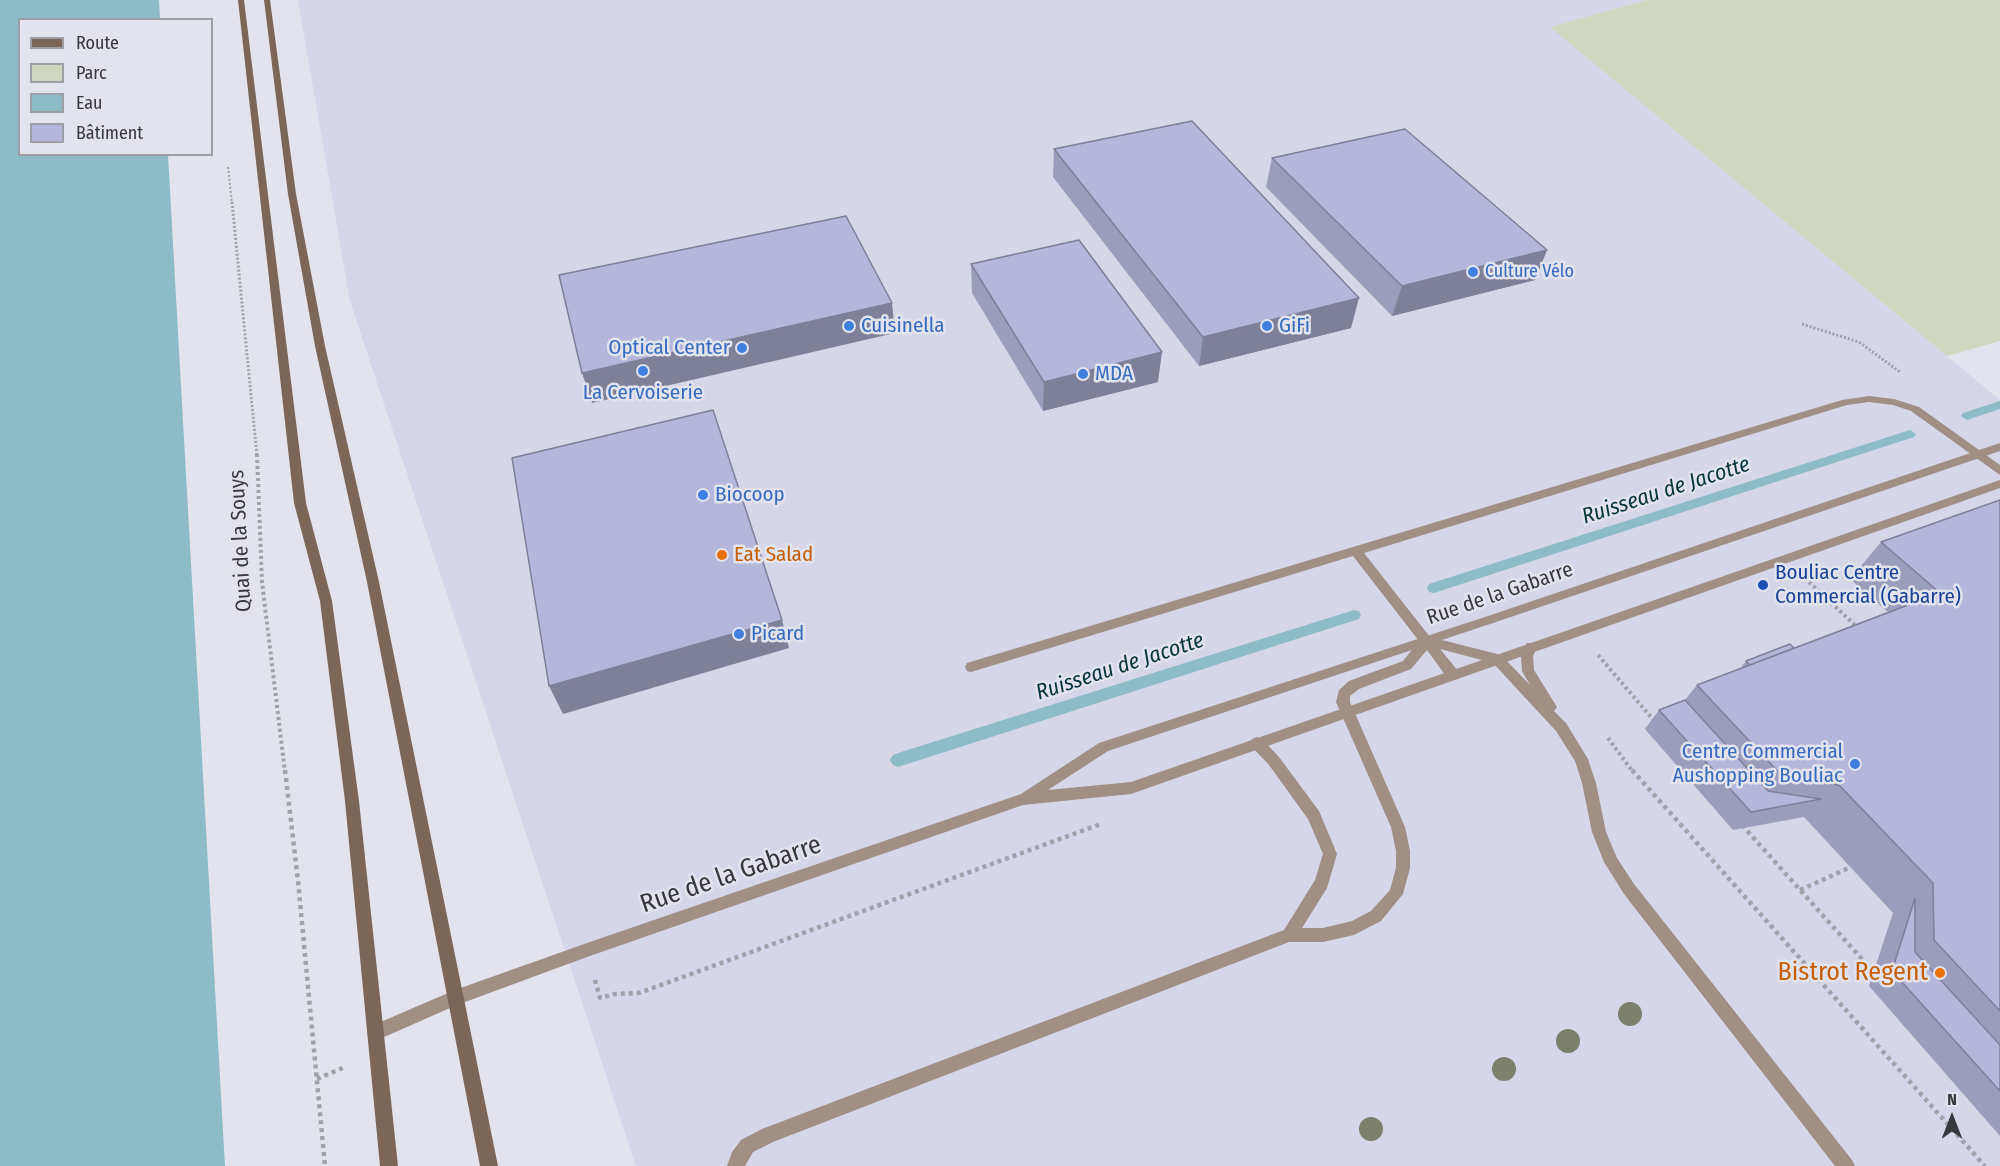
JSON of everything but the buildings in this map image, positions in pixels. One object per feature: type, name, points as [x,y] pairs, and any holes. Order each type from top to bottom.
[{"type":"main road","points":[[241,0],[300,503],[326,601],[352,801],[389,1166]]},
{"type":"main road","points":[[267,0],[292,194],[320,346],[374,582],[489,1166]]},
{"type":"street","points":[[971,667],[1846,402],[1869,399],[1894,402],[1915,409],[2000,471]]},
{"type":"street","name":"Rue de la Gabarre","points":[[1023,799],[1104,747],[1427,641],[2000,447]]},
{"type":"street","name":"Rue de la Gabarre","points":[[375,1034],[455,998],[587,950],[1023,799],[1131,788],[2000,484]]},
{"type":"street","points":[[1356,551],[1453,675]]},
{"type":"street","points":[[1427,641],[1497,659],[1561,727]]},
{"type":"street","points":[[736,1166],[738,1158],[747,1146],[768,1135],[1289,935],[1323,935],[1353,928],[1376,916],[1396,894],[1403,868],[1403,850],[1398,827],[1346,711],[1343,702],[1344,694],[1354,685],[1407,665],[1427,641]]},
{"type":"street","points":[[1531,647],[1527,657],[1528,671],[1581,759],[1589,783],[1599,832],[1611,862],[1629,889],[1846,1166]]},
{"type":"street","points":[[1257,743],[1274,761],[1314,815],[1330,854],[1322,883],[1289,935]]},
{"type":"path","name":"Quai de la Souys","points":[[228,164],[256,444],[262,582],[298,881],[325,1166]]},
{"type":"path","points":[[1801,574],[1864,634]]},
{"type":"path","points":[[1592,648],[1664,732]]},
{"type":"path","points":[[1607,736],[1641,782],[1985,1166]]},
{"type":"path","points":[[1737,819],[1880,981]]},
{"type":"path","points":[[600,998],[615,994],[639,993],[1107,822]]},
{"type":"path","points":[[1800,890],[1851,867]]},
{"type":"shaded area","points":[[298,0],[1647,0],[1551,27],[2000,400],[2000,1166],[636,1166],[350,301]]},
{"type":"green space","points":[[1647,0],[2000,0],[2000,341],[1947,356],[1550,27]]},
{"type":"water","points":[[0,0],[159,0],[160,18],[18,18],[18,156],[168,156],[225,1166],[0,1166]]},
{"type":"waterway","name":"Ruisseau de Jacotte","points":[[1967,416],[2000,405]]},
{"type":"waterway","name":"Ruisseau de Jacotte","points":[[1434,588],[1910,434]]},
{"type":"waterway","name":"Ruisseau de Jacotte","points":[[898,760],[1354,615]]},
{"type":"place","name":"Culture Vélo","points":[[1473,272]]},
{"type":"place","name":"Cuisinella","points":[[849,326]]},
{"type":"place","name":"GiFi","points":[[1267,326]]},
{"type":"place","name":"Optical Center","points":[[742,348]]},
{"type":"place","name":"La Cervoiserie","points":[[643,371]]},
{"type":"place","name":"MDA","points":[[1083,374]]},
{"type":"place","name":"Biocoop","points":[[703,495]]},
{"type":"place","name":"Eat Salad","points":[[722,555]]},
{"type":"place","name":"Bouliac Centre Commercial (Gabarre)","points":[[1763,585]]},
{"type":"place","name":"Picard","points":[[739,634]]},
{"type":"place","name":"Centre Commercial Aushopping Bouliac","points":[[1855,764]]},
{"type":"place","name":"Bistrot Regent","points":[[1940,973]]}]
